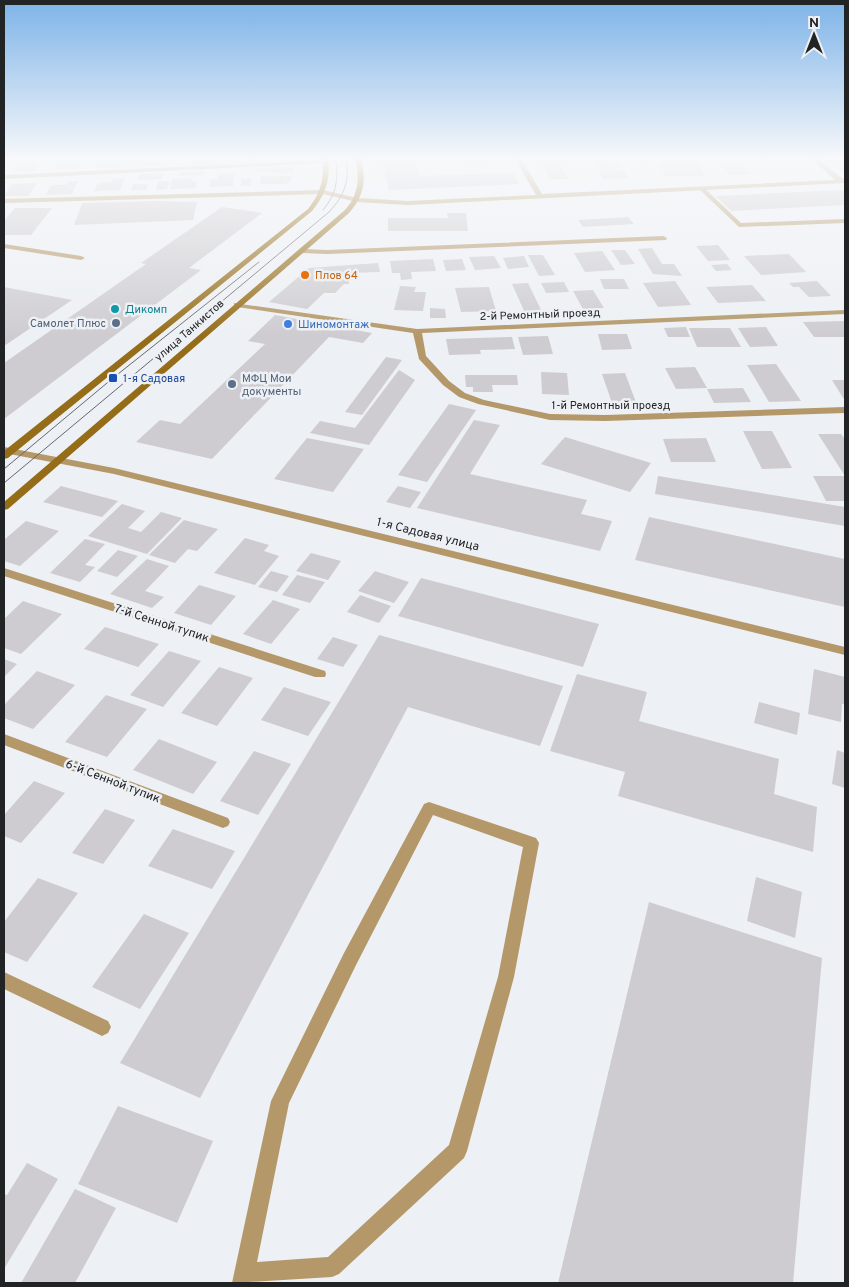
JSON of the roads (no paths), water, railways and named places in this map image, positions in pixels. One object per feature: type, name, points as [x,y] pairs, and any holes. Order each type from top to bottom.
[{"type":"main road","name":"улица Танкистов","points":[[6,453],[301,217]]},
{"type":"main road","name":"улица Танкистов","points":[[4,507],[303,250],[339,217]]},
{"type":"street","points":[[731,217],[739,225],[845,221]]},
{"type":"street","points":[[303,250],[326,252],[663,238]]},
{"type":"street","points":[[4,246],[81,258]]},
{"type":"street","name":"2-й Ремонтный проезд","points":[[238,305],[417,331],[845,312]]},
{"type":"street","name":"1-й Ремонтный проезд","points":[[417,331],[422,357],[446,384],[462,395],[481,402],[550,417],[605,418],[845,410]]},
{"type":"street","name":"1-я Садовая улица","points":[[6,453],[58,460],[114,471],[845,651]]},
{"type":"street","name":"7-й Сенной тупик","points":[[4,572],[320,674]]},
{"type":"street","name":"6-й Сенной тупик","points":[[4,739],[223,822]]},
{"type":"street","points":[[429,808],[531,844],[506,977],[458,1151],[332,1267],[244,1278],[280,1101],[350,959],[429,808]]},
{"type":"street","points":[[4,980],[102,1027]]},
{"type":"tram line","points":[[4,483],[323,217]]},
{"type":"tram line","points":[[4,469],[113,378],[259,262]]},
{"type":"place","name":"Плов 64","points":[[305,275]]},
{"type":"place","name":"Дикомп","points":[[115,309]]},
{"type":"place","name":"Самолет Плюс","points":[[116,323]]},
{"type":"place","name":"Шиномонтаж","points":[[288,324]]},
{"type":"place","name":"1-я Садовая","points":[[113,378]]},
{"type":"place","name":"МФЦ Мои документы","points":[[232,384]]}]
